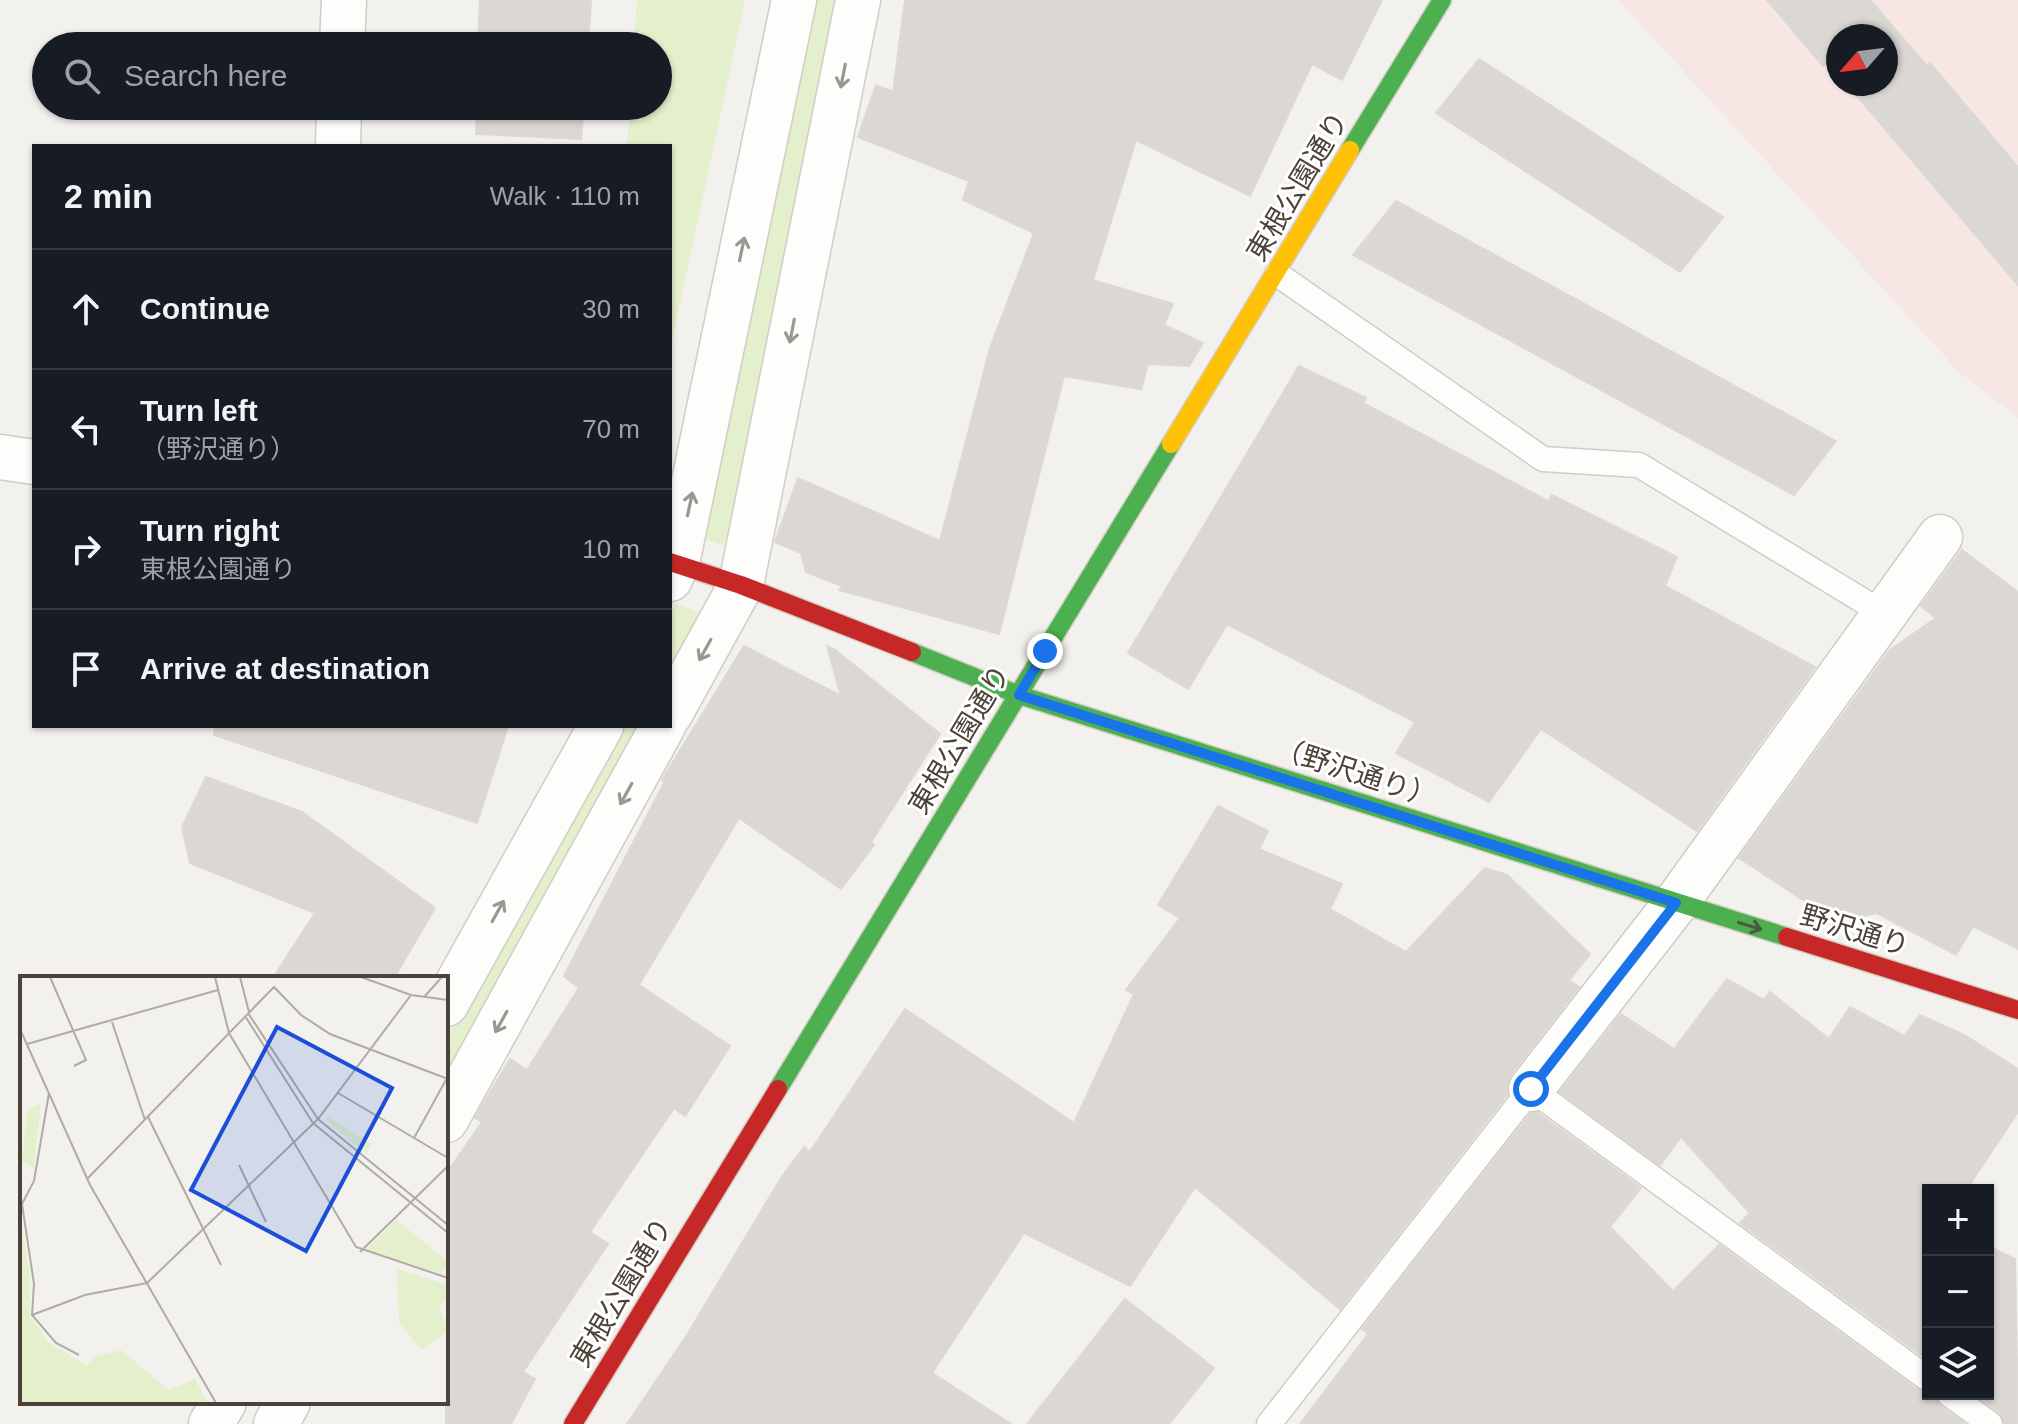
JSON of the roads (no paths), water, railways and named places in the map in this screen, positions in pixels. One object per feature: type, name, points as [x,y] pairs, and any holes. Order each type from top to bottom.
[{"type":"street","points":[[343,32],[344,0]]},
{"type":"street","points":[[672,568],[794,0]]},
{"type":"street","points":[[672,710],[741,585],[858,0]]},
{"type":"street","name":"東根公園通り","points":[[573,1424],[1442,0]]},
{"type":"street","points":[[338,144],[339,120]]},
{"type":"street","points":[[0,457],[32,462]]},
{"type":"street","points":[[1531,1089],[1676,903],[1940,537]]},
{"type":"street","name":"（野沢通り）","points":[[672,568],[741,585],[1019,695],[1676,903]]},
{"type":"street","points":[[448,1000],[600,728]]},
{"type":"street","points":[[448,1116],[662,728]]},
{"type":"street","name":"野沢通り","points":[[1676,903],[2018,1010]]},
{"type":"street","points":[[211,1424],[223,1404]]},
{"type":"street","points":[[276,1424],[287,1404]]},
{"type":"lane","points":[[1277,274],[1543,459],[1639,465],[1883,613]]},
{"type":"lane","points":[[1269,1424],[1531,1089],[1922,1375]]},
{"type":"lane","points":[[1957,1400],[1990,1424]]}]
